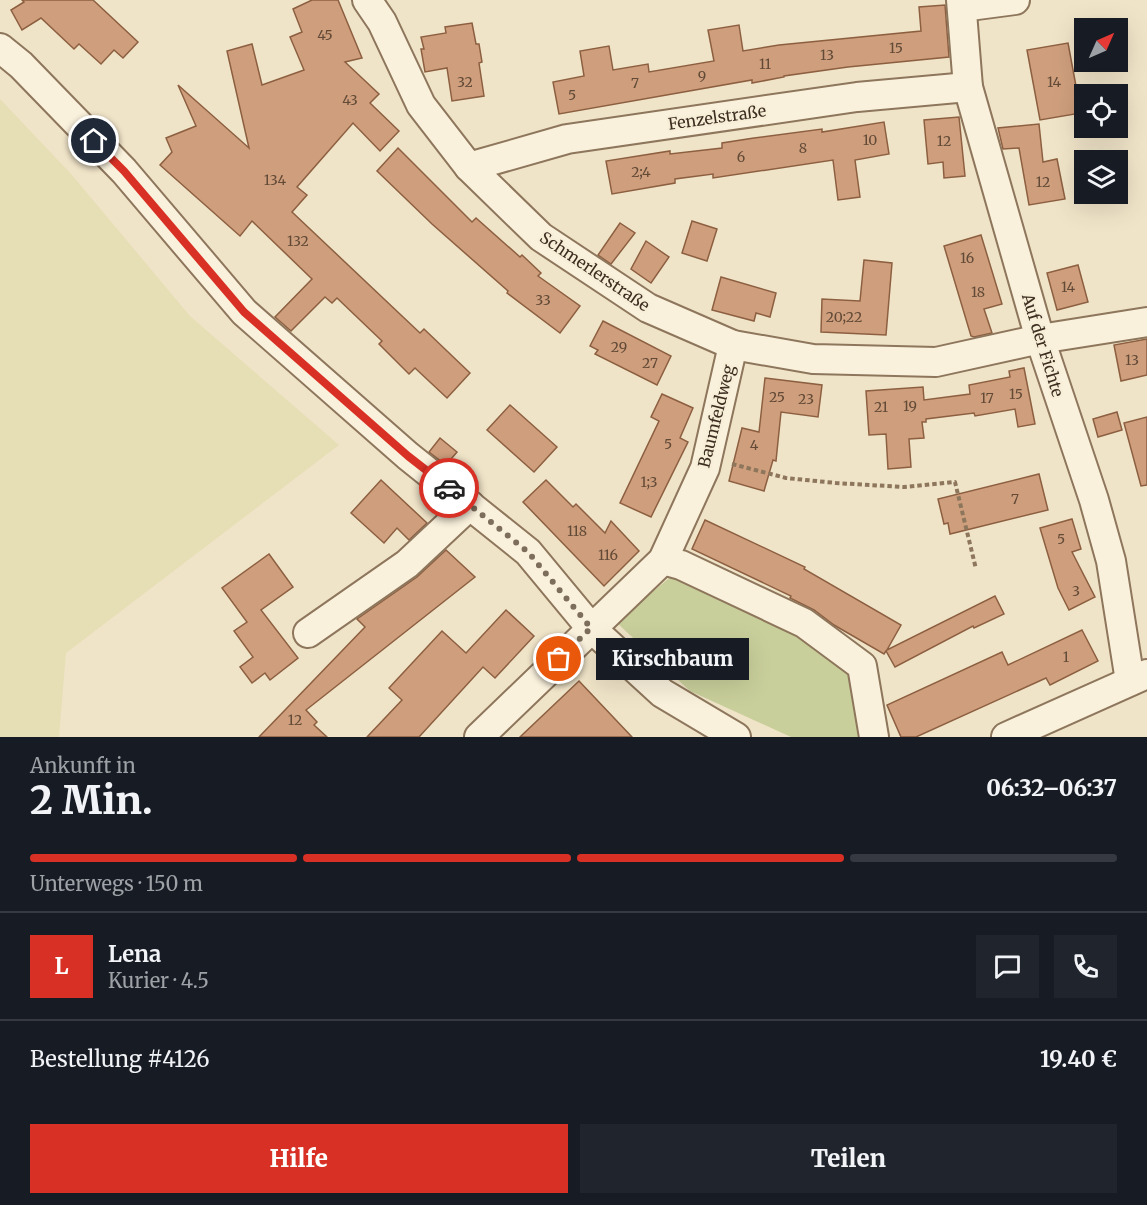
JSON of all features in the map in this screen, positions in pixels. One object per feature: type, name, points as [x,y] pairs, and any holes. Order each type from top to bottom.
[{"type":"street","name":"Schmerlerstraße","points":[[367,0],[382,22],[421,105],[469,167],[541,237],[648,308],[733,345],[813,359],[936,362],[1040,339],[1147,322]]},
{"type":"street","name":"Auf der Fichte","points":[[1015,0],[961,4],[968,87],[1040,339],[1094,500],[1138,677]]},
{"type":"street","points":[[0,48],[21,65],[124,171],[244,312],[408,456],[528,552],[591,628],[662,693],[736,737]]},
{"type":"street","name":"Fenzelstraße","points":[[469,167],[567,139],[857,97],[968,87]]},
{"type":"street","name":"Baumfeldweg","points":[[479,737],[663,560],[705,468],[733,345]]},
{"type":"street","points":[[308,633],[407,564],[470,505]]},
{"type":"street","points":[[663,560],[681,565],[804,623],[862,666],[874,737]]},
{"type":"street","points":[[1006,737],[1138,677]]},
{"type":"path","points":[[708,458],[796,479],[904,487],[955,482],[976,569]]},
{"type":"shaded area","points":[[0,99],[72,175],[190,316],[339,445],[66,653],[59,737],[0,737]]},
{"type":"green space","points":[[679,570],[852,666],[865,737],[791,737],[690,691],[616,622]]},
{"type":"building","points":[[22,0],[93,0],[138,42],[123,58],[114,50],[101,64],[79,44],[74,49],[41,18],[22,30],[11,10],[24,2]]},
{"type":"building","points":[[312,0],[338,0],[362,58],[345,62],[379,94],[370,103],[399,131],[380,151],[353,123],[297,187],[307,195],[292,212],[420,333],[424,329],[470,373],[447,398],[415,368],[409,374],[379,344],[382,341],[337,298],[332,303],[325,297],[291,331],[275,317],[312,279],[252,221],[240,236],[160,165],[172,152],[166,138],[196,126],[178,85],[249,148],[227,51],[252,44],[262,85],[304,70],[290,37],[302,32],[293,9]]},
{"type":"building","points":[[945,5],[949,57],[848,67],[752,83],[752,80],[559,114],[553,82],[584,76],[580,51],[609,46],[613,70],[648,64],[649,72],[714,61],[708,30],[739,25],[743,51],[779,45],[921,31],[919,7]]},
{"type":"building","points":[[472,23],[482,62],[479,63],[484,96],[452,101],[447,68],[425,72],[421,37],[446,33],[445,27]]},
{"type":"building","points":[[1068,43],[1076,84],[1074,114],[1040,120],[1027,50]]},
{"type":"building","points":[[959,117],[965,176],[944,178],[943,162],[928,164],[924,120]]},
{"type":"building","points":[[884,122],[889,154],[855,160],[860,197],[838,200],[833,160],[713,178],[713,174],[675,179],[675,183],[612,194],[606,161],[670,151],[670,154],[722,148],[722,143],[822,129],[822,132]]},
{"type":"building","points":[[1039,124],[1043,162],[1057,159],[1065,199],[1029,205],[1019,148],[1003,149],[998,128]]},
{"type":"building","points":[[398,148],[472,222],[476,218],[520,257],[522,255],[541,273],[538,276],[580,306],[560,333],[507,293],[508,291],[432,224],[377,171]]},
{"type":"building","points":[[692,221],[717,229],[707,261],[682,253]]},
{"type":"building","points":[[620,223],[635,233],[611,264],[598,255]]},
{"type":"building","points":[[981,235],[1002,304],[984,309],[992,333],[974,337],[971,336],[944,246]]},
{"type":"building","points":[[646,241],[669,257],[651,283],[631,269]]},
{"type":"building","points":[[864,260],[892,263],[886,335],[821,332],[822,299],[860,301]]},
{"type":"building","points":[[1078,265],[1088,302],[1057,310],[1047,273]]},
{"type":"building","points":[[721,277],[776,293],[770,317],[756,313],[754,321],[712,310]]},
{"type":"building","points":[[603,321],[671,356],[657,385],[595,354],[598,350],[590,346]]},
{"type":"building","points":[[1147,339],[1147,375],[1121,381],[1114,345]]},
{"type":"building","points":[[1024,368],[1035,424],[1018,427],[1015,409],[975,416],[974,413],[926,419],[926,422],[922,422],[924,438],[909,439],[911,467],[888,469],[886,434],[869,435],[866,391],[923,387],[924,400],[970,394],[969,385],[1010,377],[1009,371]]},
{"type":"building","points":[[765,378],[822,385],[818,417],[781,412],[776,461],[773,460],[764,491],[729,481],[742,428],[759,432]]},
{"type":"building","points":[[662,394],[693,408],[680,438],[688,442],[651,517],[620,503],[659,421],[651,417]]},
{"type":"building","points":[[510,405],[557,447],[534,472],[487,430]]},
{"type":"building","points":[[1117,412],[1122,430],[1098,437],[1093,419]]},
{"type":"building","points":[[1147,417],[1147,485],[1141,486],[1124,423]]},
{"type":"building","points":[[440,438],[457,452],[446,465],[429,452]]},
{"type":"building","points":[[1039,474],[1048,510],[950,534],[948,523],[944,524],[938,499]]},
{"type":"building","points":[[381,480],[427,523],[409,540],[397,528],[384,543],[351,513]]},
{"type":"building","points":[[546,480],[573,507],[576,504],[605,533],[611,521],[639,551],[604,586],[523,502]]},
{"type":"building","points":[[1072,519],[1081,549],[1072,552],[1095,597],[1069,610],[1058,588],[1040,528]]},
{"type":"building","points":[[705,520],[805,567],[804,569],[901,625],[887,650],[995,596],[1004,614],[974,628],[973,626],[895,667],[886,651],[884,654],[834,625],[814,610],[790,598],[791,596],[692,549]]},
{"type":"building","points":[[446,550],[475,577],[306,710],[317,722],[314,725],[327,737],[259,737],[365,627],[357,619],[417,577]]},
{"type":"building","points":[[269,554],[293,587],[261,610],[298,658],[270,680],[265,673],[252,683],[240,667],[253,657],[234,631],[247,622],[222,588]]},
{"type":"building","points":[[506,610],[534,636],[495,678],[483,667],[419,737],[367,737],[402,700],[389,688],[442,631],[466,653]]},
{"type":"building","points":[[1082,630],[1098,661],[1050,685],[1046,678],[916,737],[901,737],[887,705],[1002,652],[1008,665]]},
{"type":"building","points":[[579,681],[632,737],[520,737]]},
{"type":"way so far","points":[[449,488],[528,552],[591,628],[559,659]]},
{"type":"place","name":"Kirschbaum","points":[[559,659]]},
{"type":"route","points":[[94,141],[124,171],[244,312],[408,456],[449,488]]}]
